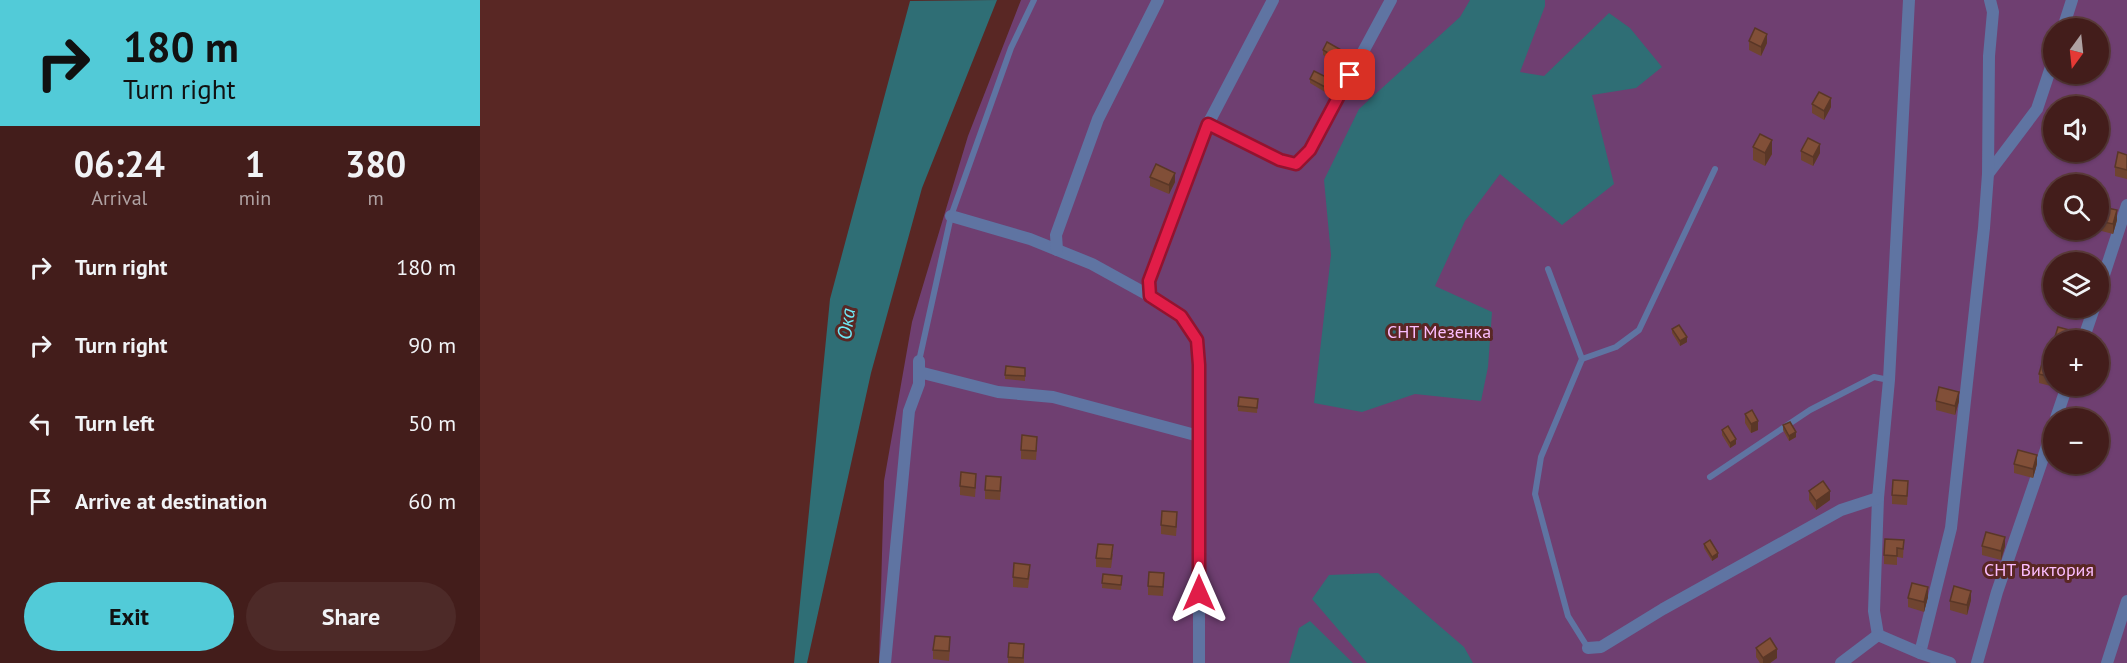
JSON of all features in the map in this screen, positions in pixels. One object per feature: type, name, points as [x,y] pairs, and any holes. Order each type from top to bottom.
[{"type":"street","points":[[1057,250],[1056,235],[1098,119],[1158,0]]},
{"type":"street","points":[[1150,296],[1149,281],[1208,124],[1273,0]]},
{"type":"street","points":[[1208,124],[1280,160],[1296,164],[1310,150],[1391,0]]},
{"type":"street","points":[[1878,635],[1874,611],[1878,498],[1889,380],[1909,0]]},
{"type":"street","points":[[1920,653],[1952,528],[1988,174],[1989,56],[1993,12],[1990,0]]},
{"type":"street","points":[[2066,18],[2072,0]]},
{"type":"street","points":[[1988,174],[2037,109],[2045,84]]},
{"type":"street","points":[[2109,260],[2127,205]]},
{"type":"street","points":[[951,216],[1030,239],[1092,264],[1181,316],[1197,340],[1199,663]]},
{"type":"street","points":[[885,663],[909,411],[919,384],[919,366],[998,392],[1053,397],[1199,436]]},
{"type":"street","points":[[1977,663],[1997,592],[2043,458]]},
{"type":"street","points":[[1588,648],[1601,647],[1663,609],[1841,510],[1878,498]]},
{"type":"street","points":[[2107,663],[2127,601]]},
{"type":"street","points":[[1878,635],[1950,663]]},
{"type":"street","points":[[1841,663],[1878,635]]},
{"type":"lane","points":[[919,366],[951,216],[1011,48],[1034,0]]},
{"type":"lane","points":[[1582,359],[1616,347],[1639,330],[1715,169]]},
{"type":"lane","points":[[1548,269],[1582,359],[1541,457],[1535,494],[1568,616],[1588,648]]},
{"type":"lane","points":[[1710,477],[1810,410],[1874,377],[1889,380]]},
{"type":"green space","name":"СНТ Мезенка","points":[[1021,0],[2127,0],[2127,663],[879,663],[884,481],[912,322],[968,136]]},
{"type":"water","name":"Ока","points":[[997,0],[922,188],[871,373],[807,663],[794,663],[830,299],[910,1]]},
{"type":"water","points":[[1470,0],[1545,0],[1545,6],[1520,72],[1544,76],[1609,13],[1630,28],[1662,67],[1636,88],[1592,95],[1614,184],[1562,225],[1500,174],[1465,221],[1435,286],[1492,312],[1488,367],[1481,401],[1415,394],[1362,412],[1314,403],[1331,255],[1324,180],[1359,109],[1460,17]]},
{"type":"water","points":[[1378,573],[1464,647],[1473,663],[1367,663],[1312,599],[1329,575]]},
{"type":"water","points":[[1310,621],[1353,663],[1289,663],[1299,628]]},
{"type":"building","points":[[1755,28],[1767,34],[1761,47],[1749,41]]},
{"type":"building","points":[[1327,42],[1343,51],[1338,59],[1323,50]]},
{"type":"building","points":[[1314,71],[1330,79],[1325,87],[1310,79]]},
{"type":"building","points":[[1819,92],[1831,98],[1824,111],[1812,104]]},
{"type":"building","points":[[1760,134],[1772,140],[1765,153],[1753,147]]},
{"type":"building","points":[[1808,138],[1820,144],[1813,157],[1801,151]]},
{"type":"building","points":[[2118,152],[2127,155],[2127,170],[2115,167]]},
{"type":"building","points":[[1156,164],[1175,173],[1169,185],[1150,177]]},
{"type":"building","points":[[2109,208],[2117,210],[2113,224],[2109,223]]},
{"type":"building","points":[[1679,325],[1687,337],[1680,341],[1672,329]]},
{"type":"building","points":[[2043,360],[2043,375],[2039,374]]},
{"type":"building","points":[[1006,366],[1025,368],[1025,376],[1005,375]]},
{"type":"building","points":[[1939,387],[1959,392],[1955,406],[1936,401]]},
{"type":"building","points":[[1239,397],[1258,399],[1257,408],[1238,406]]},
{"type":"building","points":[[1752,410],[1758,421],[1751,424],[1745,414]]},
{"type":"building","points":[[1790,422],[1796,432],[1789,436],[1783,425]]},
{"type":"building","points":[[1728,426],[1736,439],[1730,443],[1722,430]]},
{"type":"building","points":[[1022,435],[1037,437],[1036,451],[1021,450]]},
{"type":"building","points":[[2018,450],[2037,455],[2033,469],[2014,464]]},
{"type":"building","points":[[961,472],[976,474],[975,488],[960,486]]},
{"type":"building","points":[[986,476],[1001,477],[1000,491],[985,490]]},
{"type":"building","points":[[1893,480],[1908,481],[1907,496],[1892,495]]},
{"type":"building","points":[[1823,481],[1830,491],[1816,501],[1809,491]]},
{"type":"building","points":[[1162,511],[1177,512],[1176,527],[1161,525]]},
{"type":"building","points":[[1986,532],[2005,537],[2001,551],[1982,546]]},
{"type":"building","points":[[1885,539],[1904,540],[1903,549],[1897,548],[1897,556],[1884,555]]},
{"type":"building","points":[[1710,540],[1718,553],[1712,557],[1704,544]]},
{"type":"building","points":[[1098,544],[1113,545],[1111,559],[1096,558]]},
{"type":"building","points":[[1014,563],[1030,565],[1028,579],[1013,577]]},
{"type":"building","points":[[1149,572],[1164,573],[1163,587],[1148,586]]},
{"type":"building","points":[[1103,574],[1122,576],[1121,585],[1102,583]]},
{"type":"building","points":[[1912,583],[1928,587],[1924,602],[1908,598]]},
{"type":"building","points":[[1954,586],[1971,591],[1967,605],[1950,601]]},
{"type":"building","points":[[935,636],[950,637],[949,651],[933,650]]},
{"type":"building","points":[[1770,638],[1777,649],[1763,658],[1756,648]]},
{"type":"building","points":[[1009,643],[1024,644],[1023,658],[1008,657]]},
{"type":"route","points":[[1199,593],[1199,365],[1197,340],[1181,316],[1150,296],[1149,281],[1208,124],[1280,160],[1296,164],[1310,150],[1350,75]]},
{"type":"park label","name":"СНТ Виктория","points":[[2039,570]]}]
